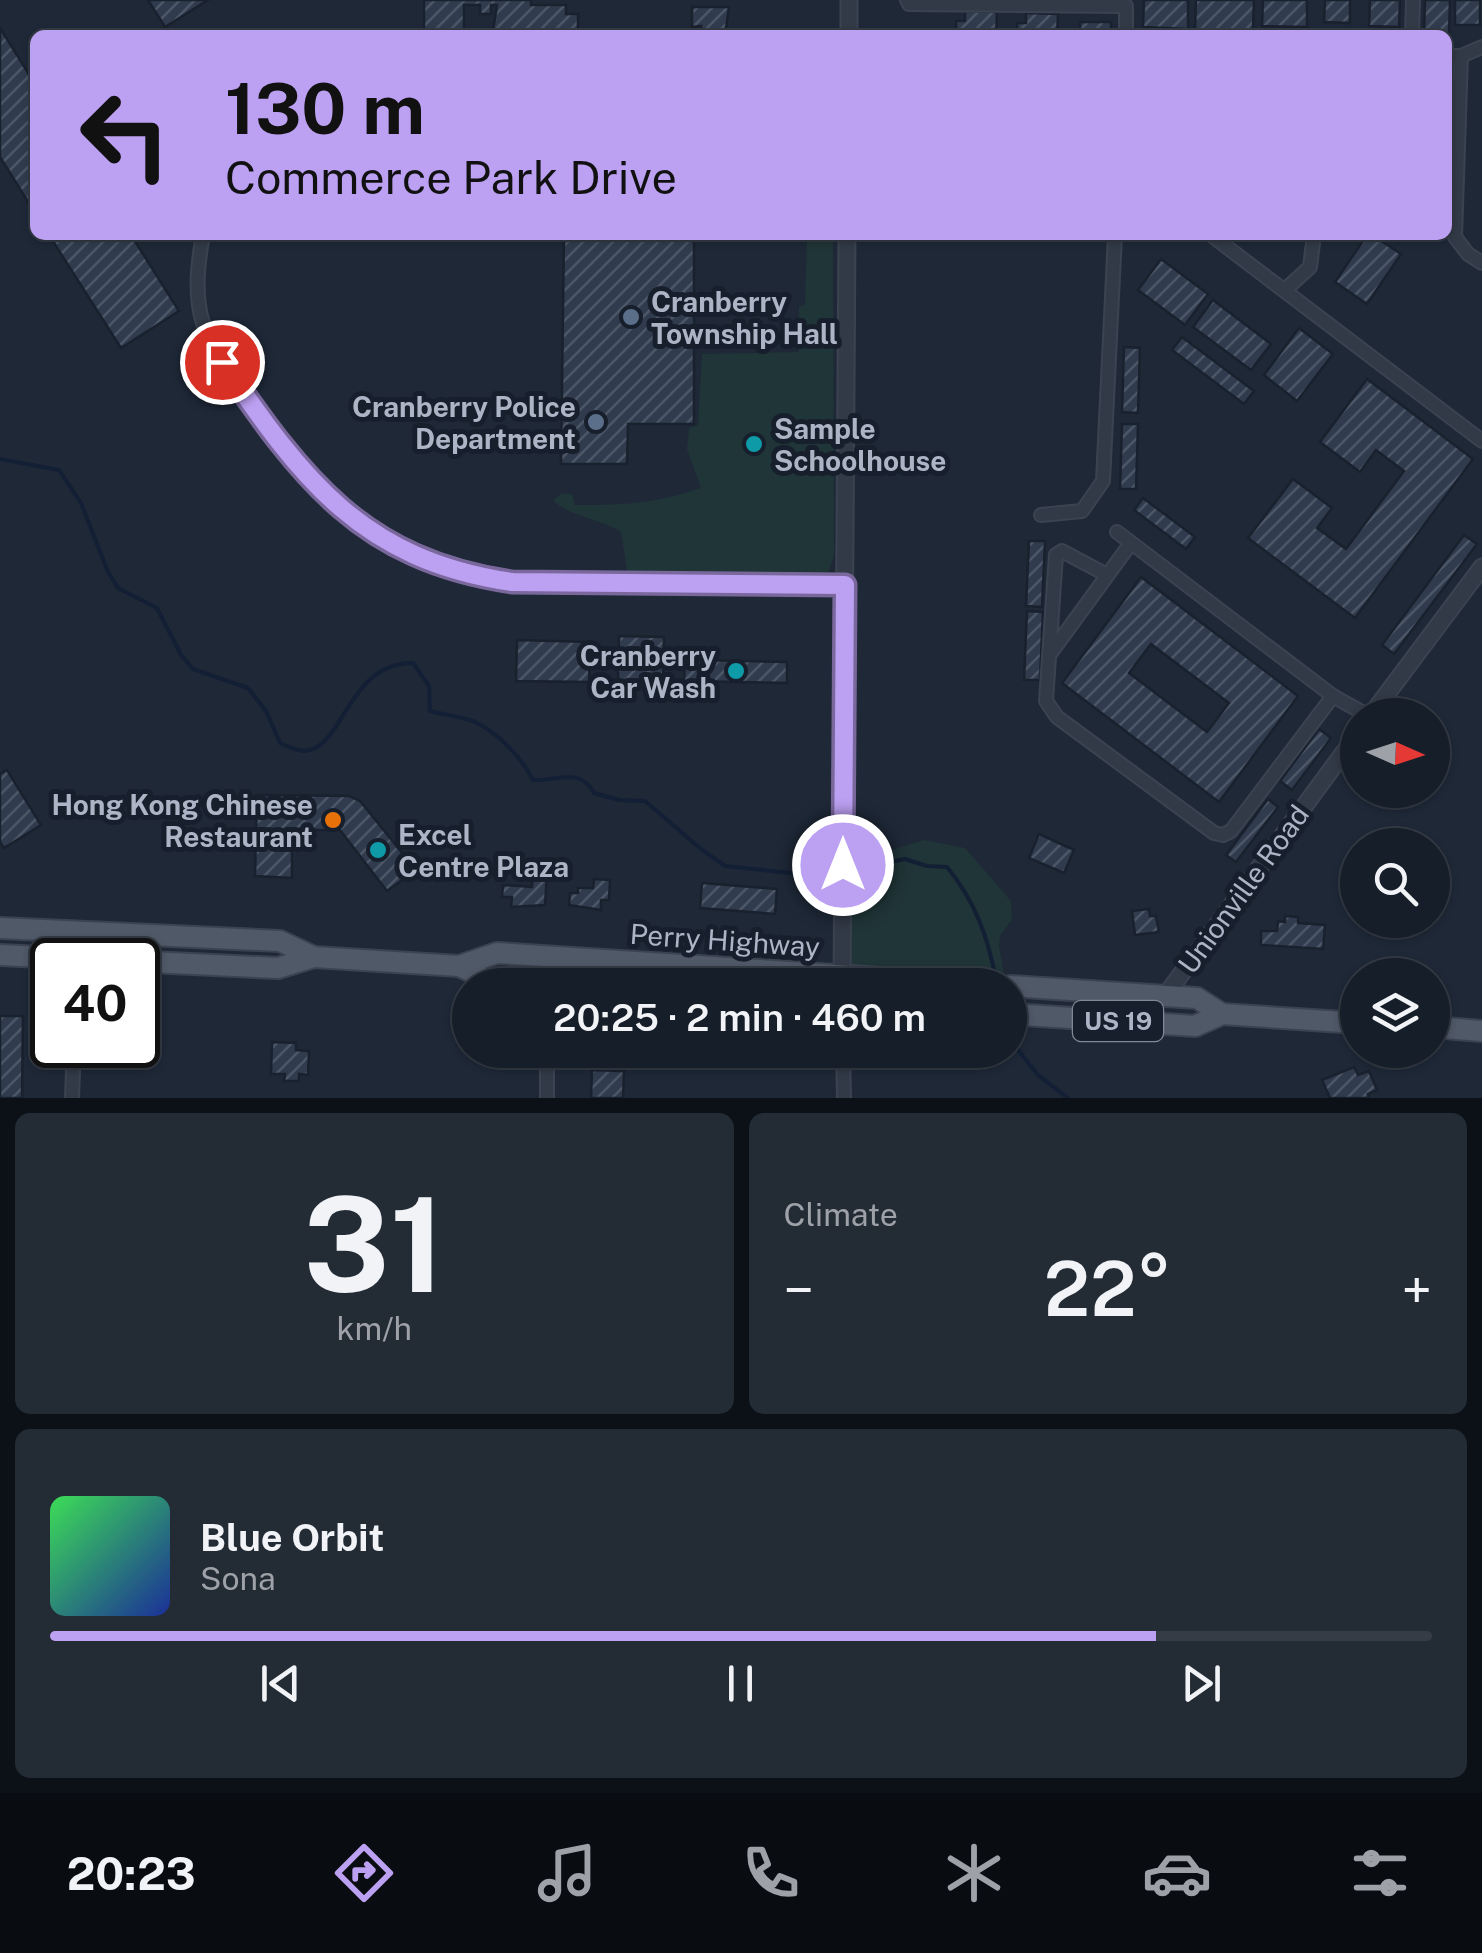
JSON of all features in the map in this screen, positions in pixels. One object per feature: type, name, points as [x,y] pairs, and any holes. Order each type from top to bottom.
[{"type":"main road","name":"Perry Highway","points":[[0,928],[280,941],[314,957]]},
{"type":"main road","name":"Perry Highway","points":[[459,966],[496,953],[689,968]]},
{"type":"main road","name":"Perry Highway","points":[[0,954],[30,956]]},
{"type":"main road","name":"Perry Highway","points":[[160,962],[278,968],[314,957],[463,968]]},
{"type":"main road","name":"US 19","points":[[1027,987],[1197,998],[1222,1014]]},
{"type":"main road","name":"US 19","points":[[1027,1015],[1195,1026],[1222,1014],[1340,1022]]},
{"type":"main road","points":[[1450,1029],[1482,1030]]},
{"type":"street","points":[[848,30],[849,0]]},
{"type":"street","points":[[907,0],[909,4],[1126,3],[1126,30]]},
{"type":"street","points":[[1412,30],[1413,0]]},
{"type":"street","points":[[1482,47],[1454,56],[1455,237],[1468,254],[1482,263]]},
{"type":"street","points":[[203,240],[196,286],[198,310],[205,333],[222,362],[300,471],[351,518],[402,550],[454,570],[512,582],[845,585]]},
{"type":"street","points":[[843,968],[847,240]]},
{"type":"street","points":[[1040,514],[1082,510],[1103,481],[1115,240]]},
{"type":"street","points":[[1218,240],[1482,441]]},
{"type":"street","points":[[1285,290],[1310,267],[1313,240]]},
{"type":"street","points":[[1117,532],[1340,700]]},
{"type":"street","points":[[1048,657],[1132,543]]},
{"type":"street","points":[[1108,575],[1073,554],[1056,554],[1046,701],[1056,717],[1214,833],[1223,835],[1231,831],[1333,696]]},
{"type":"street","points":[[1382,698],[1482,567]]},
{"type":"street","name":"Unionville Road","points":[[1164,996],[1340,757]]},
{"type":"street","points":[[77,929],[78,938]]},
{"type":"street","points":[[72,1098],[73,1068]]},
{"type":"street","points":[[546,1098],[547,1068]]},
{"type":"street","points":[[843,1068],[844,1098]]},
{"type":"green space","points":[[807,240],[833,240],[834,556],[824,585],[804,578],[641,577],[627,570],[621,532],[553,500],[561,494],[572,494],[575,505],[624,504],[701,488],[687,449],[689,428],[698,425],[702,354],[799,352],[799,307],[805,304]]},
{"type":"green space","points":[[924,840],[965,848],[1011,901],[1012,919],[1000,936],[1003,968],[843,968],[843,865]]},
{"type":"building","points":[[148,0],[208,0],[165,27]]},
{"type":"building","points":[[424,0],[531,0],[531,5],[566,5],[566,14],[578,14],[578,30],[493,30],[497,5],[491,5],[491,14],[480,14],[480,5],[464,5],[464,30],[424,30]]},
{"type":"building","points":[[1144,0],[1188,0],[1188,29],[1143,27]]},
{"type":"building","points":[[1196,0],[1254,0],[1253,30],[1195,29]]},
{"type":"building","points":[[1263,0],[1307,0],[1307,27],[1262,26]]},
{"type":"building","points":[[1325,0],[1350,0],[1350,23],[1324,22]]},
{"type":"building","points":[[1370,0],[1400,0],[1399,27],[1369,26]]},
{"type":"building","points":[[1425,0],[1450,0],[1449,30],[1424,30]]},
{"type":"building","points":[[1455,0],[1480,0],[1480,25],[1455,25]]},
{"type":"building","points":[[692,7],[729,7],[726,30],[692,27]]},
{"type":"building","points":[[965,11],[997,12],[996,30],[956,30],[956,21],[965,21]]},
{"type":"building","points":[[1026,13],[1058,14],[1057,30],[1017,30],[1017,23],[1026,23]]},
{"type":"building","points":[[1080,22],[1111,22],[1111,30],[1080,30]]},
{"type":"building","points":[[0,28],[30,76],[30,205],[0,157]]},
{"type":"building","points":[[52,240],[134,240],[179,311],[121,348]]},
{"type":"building","points":[[564,240],[694,240],[694,424],[628,424],[627,464],[561,464]]},
{"type":"building","points":[[1364,240],[1380,240],[1401,254],[1367,304],[1335,282]]},
{"type":"building","points":[[1161,259],[1208,294],[1185,325],[1138,290]]},
{"type":"building","points":[[1213,300],[1271,344],[1251,370],[1193,327]]},
{"type":"building","points":[[1299,328],[1333,354],[1297,401],[1264,375]]},
{"type":"building","points":[[1182,337],[1254,391],[1244,404],[1172,350]]},
{"type":"building","points":[[1124,347],[1140,348],[1138,413],[1122,412]]},
{"type":"building","points":[[1367,379],[1473,459],[1355,618],[1248,538],[1293,479],[1332,508],[1317,528],[1346,549],[1404,471],[1376,450],[1360,472],[1320,442]]},
{"type":"building","points":[[1122,424],[1138,424],[1136,489],[1120,489]]},
{"type":"building","points":[[1143,498],[1195,537],[1186,549],[1134,510]]},
{"type":"building","points":[[1464,535],[1477,544],[1394,654],[1382,645]]},
{"type":"building","points":[[1029,541],[1045,541],[1042,607],[1026,606]]},
{"type":"building","points":[[1141,577],[1298,696],[1219,802],[1062,683]],"holes":[[[1151,644],[1229,703],[1207,732],[1129,673]]]},
{"type":"building","points":[[1027,611],[1043,612],[1040,680],[1024,680]]},
{"type":"building","points":[[619,636],[664,637],[663,681],[618,680]]},
{"type":"building","points":[[517,640],[590,642],[589,682],[516,681]]},
{"type":"building","name":"Cranberry Car Wash","points":[[685,656],[701,660],[787,662],[787,683],[684,681]]},
{"type":"building","points":[[1319,729],[1331,738],[1292,790],[1280,781]]},
{"type":"building","points":[[7,770],[41,825],[4,848],[0,842],[0,774]]},
{"type":"building","name":"Excel Centre Plaza","points":[[257,795],[349,796],[360,801],[416,870],[387,891],[340,830],[292,830],[292,878],[255,876]]},
{"type":"building","points":[[1268,799],[1278,807],[1236,862],[1226,855]]},
{"type":"building","points":[[1039,834],[1074,850],[1064,873],[1029,858]]},
{"type":"building","points":[[533,873],[547,873],[545,905],[511,907],[512,897],[502,897],[503,885],[532,887]]},
{"type":"building","points":[[594,879],[610,880],[609,900],[601,900],[601,910],[569,905],[570,893],[578,893],[578,888],[593,888]]},
{"type":"building","points":[[702,883],[777,889],[775,914],[700,908]]},
{"type":"building","points":[[1149,909],[1150,916],[1156,916],[1159,932],[1135,935],[1132,911]]},
{"type":"building","points":[[1285,916],[1298,917],[1298,923],[1325,925],[1323,949],[1261,945],[1261,931],[1277,931],[1278,921],[1285,922]]},
{"type":"building","points":[[0,1016],[23,1016],[22,1098],[0,1098]]},
{"type":"building","points":[[272,1042],[296,1043],[296,1050],[309,1051],[308,1075],[299,1074],[299,1081],[284,1081],[285,1074],[271,1074]]},
{"type":"building","points":[[1354,1068],[1358,1075],[1369,1071],[1377,1090],[1368,1094],[1369,1098],[1330,1098],[1322,1080]]},
{"type":"building","points":[[592,1070],[624,1071],[623,1098],[591,1098]]},
{"type":"waterway","points":[[0,459],[59,470],[81,503],[118,588],[157,608],[181,655],[193,669],[248,688],[266,711],[280,743],[302,751],[322,743],[375,675],[392,666],[413,663],[429,686],[430,711],[467,719],[493,733],[523,763],[533,780],[575,778],[589,785],[594,793],[619,800],[645,801],[725,866],[810,875],[840,871]]},
{"type":"waterway","points":[[849,870],[905,859],[947,867],[979,920],[993,968]]},
{"type":"waterway","points":[[1027,1061],[1068,1098]]},
{"type":"place","name":"Cranberry Township Hall","points":[[631,317]]},
{"type":"place","name":"Cranberry Police Department","points":[[596,422]]},
{"type":"place","name":"Sample Schoolhouse","points":[[754,444]]},
{"type":"place","name":"Cranberry Car Wash","points":[[736,671]]},
{"type":"place","name":"Hong Kong Chinese Restaurant","points":[[333,820]]},
{"type":"place","name":"Excel Centre Plaza","points":[[378,850]]},
{"type":"route","points":[[222,362],[300,471],[351,518],[428,562],[482,578],[544,584],[845,585],[843,865]]}]
